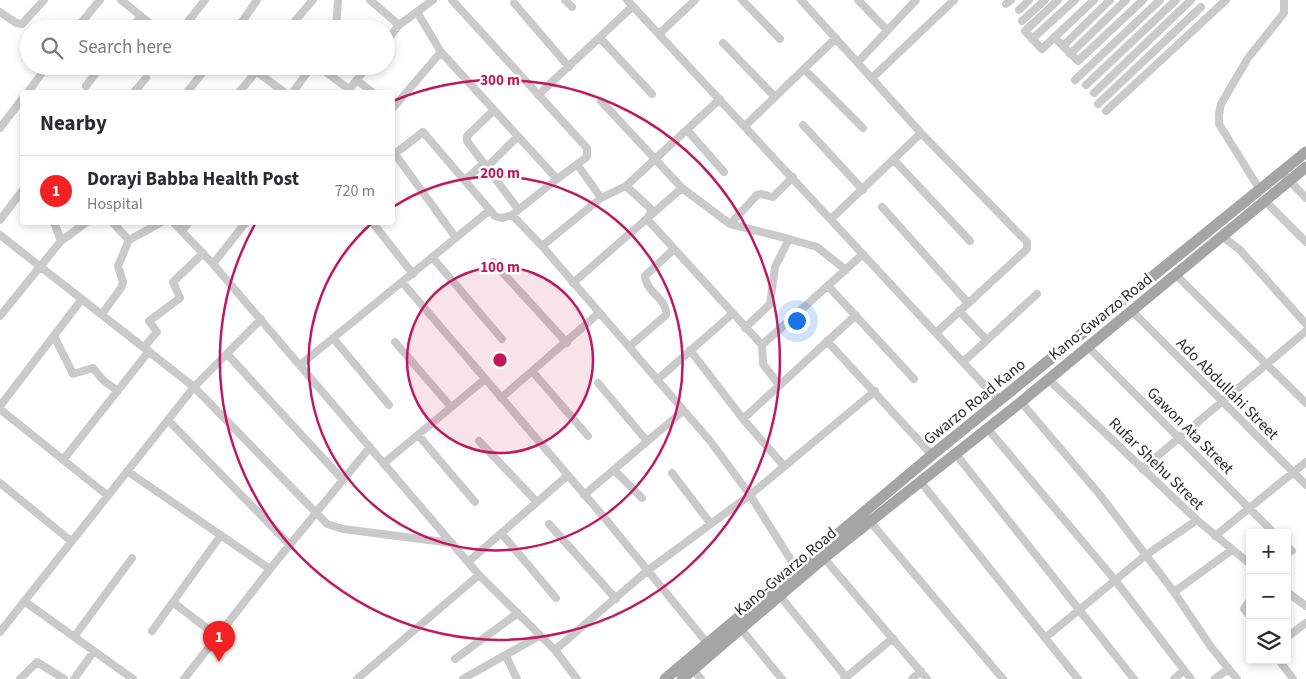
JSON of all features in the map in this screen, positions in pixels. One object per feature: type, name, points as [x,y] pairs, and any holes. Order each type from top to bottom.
[{"type":"main road","name":"Gwarzo Road Kano","points":[[665,679],[796,568],[867,517],[932,455],[1260,190],[1285,176],[1306,152]]},
{"type":"main road","name":"Kano-Gwarzo Road","points":[[682,679],[824,558],[867,517],[920,481],[1021,402],[1223,237],[1265,201],[1285,176],[1306,167]]},
{"type":"street","points":[[27,20],[44,0]]},
{"type":"street","points":[[83,20],[100,0]]},
{"type":"street","points":[[121,0],[146,20]]},
{"type":"street","points":[[189,20],[205,0]]},
{"type":"street","points":[[244,20],[258,0]]},
{"type":"street","points":[[296,20],[313,0]]},
{"type":"street","points":[[337,20],[338,0]]},
{"type":"street","points":[[370,0],[394,20]]},
{"type":"street","points":[[395,31],[400,25],[434,0]]},
{"type":"street","points":[[395,154],[422,132],[495,216],[502,218],[512,215],[587,157],[587,148],[452,0]]},
{"type":"street","points":[[566,0],[572,7]]},
{"type":"street","points":[[627,0],[999,401]]},
{"type":"street","points":[[681,0],[688,7]]},
{"type":"street","points":[[659,34],[695,0]]},
{"type":"street","points":[[742,0],[780,39]]},
{"type":"street","points":[[801,0],[921,133],[1029,246],[936,333]]},
{"type":"street","points":[[858,0],[887,30]]},
{"type":"street","points":[[858,62],[916,0]]},
{"type":"street","points":[[872,78],[954,0]]},
{"type":"street","points":[[1019,10],[1029,0]]},
{"type":"street","points":[[1022,21],[1045,0]]},
{"type":"street","points":[[1058,0],[1026,30],[1042,48],[1094,0]]},
{"type":"street","points":[[1032,39],[1075,0]]},
{"type":"street","points":[[1063,46],[1110,0]]},
{"type":"street","points":[[1070,54],[1126,0]]},
{"type":"street","points":[[1130,0],[1137,6]]},
{"type":"street","points":[[1054,37],[1078,61],[1143,0]]},
{"type":"street","points":[[1075,80],[1160,0],[1176,15]]},
{"type":"street","points":[[1086,85],[1176,0]]},
{"type":"street","points":[[1094,93],[1129,58],[1193,0],[1209,16]]},
{"type":"street","points":[[1106,111],[1226,0]]},
{"type":"street","points":[[1260,190],[1219,124],[1218,114],[1243,66],[1284,13],[1284,0]]},
{"type":"street","points":[[514,3],[569,67]]},
{"type":"street","points":[[538,95],[633,6]]},
{"type":"street","points":[[1098,104],[1201,7]]},
{"type":"street","points":[[0,12],[20,24]]},
{"type":"street","points":[[417,12],[441,52],[557,179]]},
{"type":"street","points":[[138,20],[141,16]]},
{"type":"street","points":[[1089,20],[1129,58]]},
{"type":"street","points":[[395,21],[400,25]]},
{"type":"street","points":[[600,38],[652,94]]},
{"type":"street","points":[[745,126],[836,38]]},
{"type":"street","points":[[724,43],[775,97]]},
{"type":"street","points":[[395,106],[441,52]]},
{"type":"street","points":[[804,69],[863,128]]},
{"type":"street","points":[[32,90],[41,75]]},
{"type":"street","points":[[86,86],[95,75]]},
{"type":"street","points":[[189,90],[200,75]]},
{"type":"street","points":[[240,90],[249,75]]},
{"type":"street","points":[[261,75],[281,90]]},
{"type":"street","points":[[294,90],[305,75]]},
{"type":"street","points":[[329,75],[347,90]]},
{"type":"street","points":[[349,90],[361,75]]},
{"type":"street","points":[[136,90],[146,78]]},
{"type":"street","points":[[357,80],[370,90]]},
{"type":"street","points":[[542,246],[601,198],[626,186],[720,99]]},
{"type":"street","points":[[601,100],[682,188],[730,224],[817,246],[846,270]]},
{"type":"street","points":[[0,128],[20,102]]},
{"type":"street","points":[[494,110],[467,138],[518,209]]},
{"type":"street","points":[[803,124],[863,190]]},
{"type":"street","points":[[687,130],[724,172]]},
{"type":"street","points":[[831,219],[921,133]]},
{"type":"street","points":[[465,180],[518,136]]},
{"type":"street","points":[[395,156],[456,238]]},
{"type":"street","points":[[894,160],[970,241]]},
{"type":"street","points":[[577,164],[601,198]]},
{"type":"street","points":[[1285,176],[1306,198]]},
{"type":"street","points":[[730,224],[757,195],[773,197],[793,177]]},
{"type":"street","points":[[626,186],[651,210],[647,219]]},
{"type":"street","points":[[573,282],[682,188]]},
{"type":"street","points":[[0,220],[20,194]]},
{"type":"street","points":[[1265,201],[1306,242]]},
{"type":"street","points":[[882,207],[968,303]]},
{"type":"street","points":[[300,365],[490,210]]},
{"type":"street","points":[[512,215],[542,246],[683,411],[712,442],[750,495],[796,568]]},
{"type":"street","points":[[647,219],[762,345],[763,364],[779,385]]},
{"type":"street","points":[[55,225],[62,241]]},
{"type":"street","points":[[0,316],[62,241],[83,225]]},
{"type":"street","points":[[115,225],[129,240]]},
{"type":"street","points":[[102,314],[121,288],[122,282],[118,266],[129,240],[156,225]]},
{"type":"street","points":[[176,225],[261,319],[479,575],[555,650],[577,679]]},
{"type":"street","points":[[182,231],[187,225]]},
{"type":"street","points":[[213,264],[244,225]]},
{"type":"street","points":[[374,225],[413,274]]},
{"type":"street","points":[[0,235],[194,387],[327,524],[343,529],[452,544]]},
{"type":"street","points":[[1223,237],[1240,250],[1306,324]]},
{"type":"street","points":[[745,328],[770,304],[775,267],[789,239]]},
{"type":"street","points":[[629,348],[666,315],[665,306],[649,289],[645,276],[674,249]]},
{"type":"street","points":[[64,460],[118,391],[147,350],[157,332],[149,321],[180,298],[174,286],[175,279],[203,253]]},
{"type":"street","points":[[762,345],[829,287],[863,254]]},
{"type":"street","points":[[432,258],[502,339]]},
{"type":"street","points":[[493,262],[567,343]]},
{"type":"street","points":[[1176,275],[1306,402]]},
{"type":"street","points":[[402,282],[708,644]]},
{"type":"street","points":[[829,287],[914,379]]},
{"type":"street","points":[[963,362],[1036,294]]},
{"type":"street","points":[[82,299],[0,408],[107,495]]},
{"type":"street","points":[[959,311],[987,340]]},
{"type":"street","name":"Ado Abdullahi Street","points":[[1132,311],[1306,484]]},
{"type":"street","points":[[501,398],[567,343],[599,313]]},
{"type":"street","points":[[657,380],[732,314]]},
{"type":"street","points":[[743,418],[856,315]]},
{"type":"street","points":[[1,630],[194,387],[261,319]]},
{"type":"street","points":[[1142,469],[1306,331]]},
{"type":"street","points":[[54,336],[73,374],[93,368],[104,381],[118,391]]},
{"type":"street","points":[[333,338],[389,405]]},
{"type":"street","points":[[827,341],[932,455]]},
{"type":"street","points":[[394,342],[451,407]]},
{"type":"street","name":"Gawon Ata Street","points":[[1088,347],[1270,529]]},
{"type":"street","points":[[690,350],[743,418],[784,466]]},
{"type":"street","points":[[227,354],[343,480]]},
{"type":"street","points":[[532,371],[588,436]]},
{"type":"street","name":"Rufar Shehu Street","points":[[1048,379],[1197,520],[1246,561]]},
{"type":"street","points":[[384,463],[484,380]]},
{"type":"street","points":[[598,382],[647,441]]},
{"type":"street","points":[[555,650],[646,571],[750,495],[874,391]]},
{"type":"street","points":[[1021,402],[1100,495],[1237,679]]},
{"type":"street","points":[[584,495],[683,411]]},
{"type":"street","points":[[168,420],[290,545]]},
{"type":"street","points":[[987,428],[1115,580],[1191,679]]},
{"type":"street","points":[[418,435],[475,502]]},
{"type":"street","points":[[479,440],[537,502]]},
{"type":"street","points":[[184,679],[270,569],[370,447]]},
{"type":"street","points":[[955,453],[1134,679]]},
{"type":"street","points":[[1215,536],[1248,507],[1306,462]]},
{"type":"street","points":[[614,470],[642,498]]},
{"type":"street","points":[[127,471],[270,569]]},
{"type":"street","points":[[672,472],[711,524]]},
{"type":"street","points":[[468,562],[567,476]]},
{"type":"street","points":[[920,481],[1078,679]]},
{"type":"street","points":[[0,483],[71,541]]},
{"type":"street","points":[[867,517],[1003,679]]},
{"type":"street","points":[[1046,637],[1146,555],[1197,520]]},
{"type":"street","points":[[550,524],[616,599]]},
{"type":"street","points":[[501,533],[556,598]]},
{"type":"street","points":[[152,631],[174,603],[221,535]]},
{"type":"street","points":[[1174,592],[1232,550]]},
{"type":"street","points":[[74,637],[132,558]]},
{"type":"street","points":[[824,558],[927,679]]},
{"type":"street","points":[[357,679],[479,575]]},
{"type":"street","points":[[1291,595],[1306,606]]},
{"type":"street","points":[[780,596],[845,678],[893,638]]},
{"type":"street","points":[[24,601],[130,678]]},
{"type":"street","points":[[174,603],[217,636]]},
{"type":"street","points":[[455,659],[518,612]]},
{"type":"street","points":[[1291,634],[1306,622]]},
{"type":"street","points":[[741,629],[782,679]]},
{"type":"street","points":[[464,679],[539,636]]},
{"type":"street","points":[[74,679],[94,651]]},
{"type":"street","points":[[506,656],[517,679]]},
{"type":"street","points":[[20,679],[37,662],[64,679]]},
{"type":"street","points":[[1282,664],[1294,679]]},
{"type":"street","points":[[1216,679],[1228,669]]},
{"type":"street","points":[[693,670],[701,679]]},
{"type":"street","points":[[1174,679],[1184,670]]},
{"type":"street","points":[[912,679],[921,671]]},
{"type":"place","name":"Dorayi Babba Health Post","points":[[219,662]]}]
